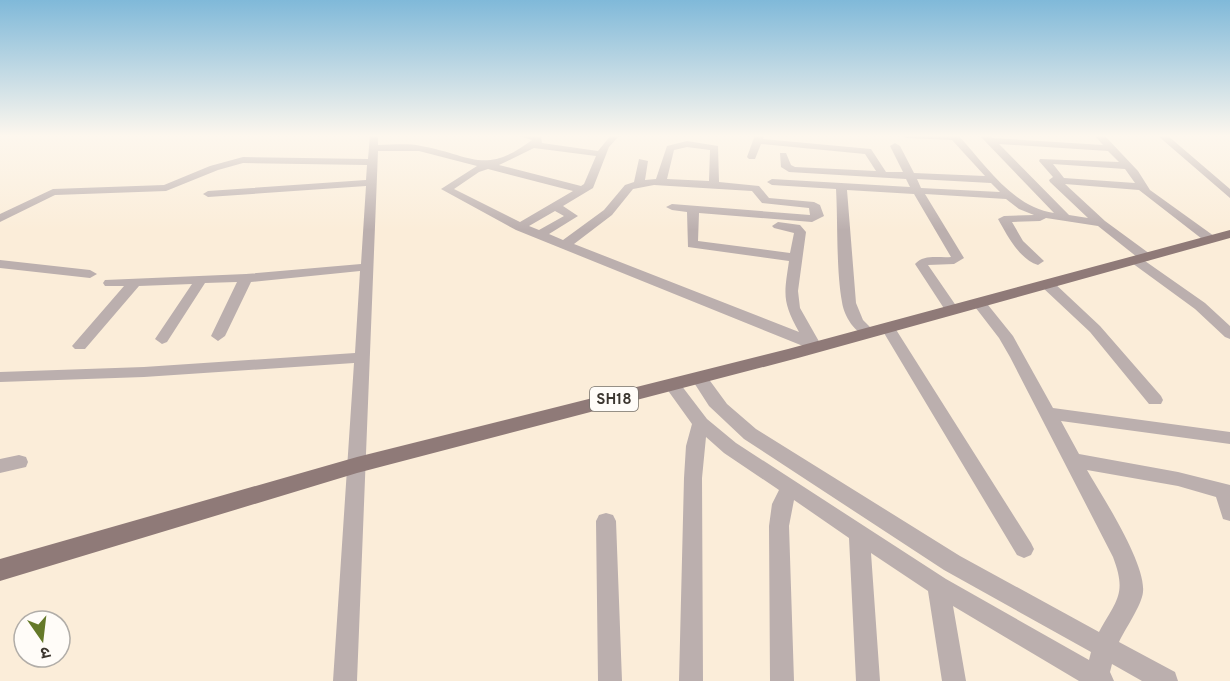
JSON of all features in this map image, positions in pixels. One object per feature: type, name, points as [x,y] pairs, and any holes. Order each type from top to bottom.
[{"type":"main road","name":"SH18","points":[[0,570],[357,465],[699,378],[1230,234]]},
{"type":"street","points":[[0,219],[53,192],[166,188],[218,167]]},
{"type":"street","points":[[345,681],[371,167]]},
{"type":"street","points":[[482,167],[446,189],[520,227],[813,346]]},
{"type":"street","points":[[486,167],[584,190]]},
{"type":"street","points":[[520,227],[584,190],[593,179],[597,167]]},
{"type":"street","points":[[639,184],[642,167]]},
{"type":"street","points":[[660,184],[665,167]]},
{"type":"street","points":[[714,167],[714,185]]},
{"type":"street","points":[[786,167],[793,170],[884,176],[994,180]]},
{"type":"street","points":[[878,167],[884,176]]},
{"type":"street","points":[[905,167],[958,258],[953,261],[925,261],[921,264],[952,310]]},
{"type":"street","points":[[982,167],[1009,196],[1023,207],[1046,216]]},
{"type":"street","points":[[1015,167],[1066,218]]},
{"type":"street","points":[[1049,167],[1060,179]]},
{"type":"street","points":[[1128,167],[1142,187],[1156,201],[1210,239]]},
{"type":"street","points":[[1198,167],[1230,195]]},
{"type":"street","points":[[1142,187],[1054,180],[1141,259],[1200,306],[1230,334]]},
{"type":"street","points":[[772,182],[1009,196]]},
{"type":"street","points":[[208,194],[369,183]]},
{"type":"street","points":[[564,245],[608,214],[621,201],[629,187],[639,184],[675,184],[714,185],[755,188],[766,201],[814,205],[818,216],[812,219],[692,214],[673,216],[675,184]]},
{"type":"street","points":[[841,186],[849,303],[857,321],[879,330],[1024,549]]},
{"type":"street","points":[[540,235],[572,216],[556,207]]},
{"type":"street","points":[[692,214],[796,228],[800,232],[791,291],[793,308],[813,346]]},
{"type":"street","points":[[692,214],[690,242],[697,246],[796,258]]},
{"type":"street","points":[[1038,261],[1018,243],[1004,219],[1046,216],[1101,223]]},
{"type":"street","points":[[0,264],[90,274]]},
{"type":"street","points":[[110,283],[246,278],[365,267]]},
{"type":"street","points":[[218,336],[246,278]]},
{"type":"street","points":[[162,339],[201,280]]},
{"type":"street","points":[[80,346],[135,282]]},
{"type":"street","points":[[1047,284],[1095,329],[1155,400]]},
{"type":"street","points":[[672,385],[701,423],[730,448],[938,586],[1097,680],[1104,647],[1132,593],[1131,576],[1074,460],[1006,336],[979,303]]},
{"type":"street","points":[[0,377],[164,370],[363,357]]},
{"type":"street","points":[[699,378],[708,394],[724,413],[750,434],[952,562],[1166,681]]},
{"type":"street","points":[[1048,413],[1230,438]]},
{"type":"street","points":[[691,681],[693,478],[695,446],[701,423]]},
{"type":"street","points":[[1074,460],[1146,472],[1227,492],[1230,513]]},
{"type":"street","points":[[0,466],[19,462]]},
{"type":"street","points":[[782,681],[779,526],[782,504],[790,488]]},
{"type":"street","points":[[606,521],[610,681]]},
{"type":"street","points":[[859,533],[868,681]]},
{"type":"street","points":[[938,586],[954,681]]}]
